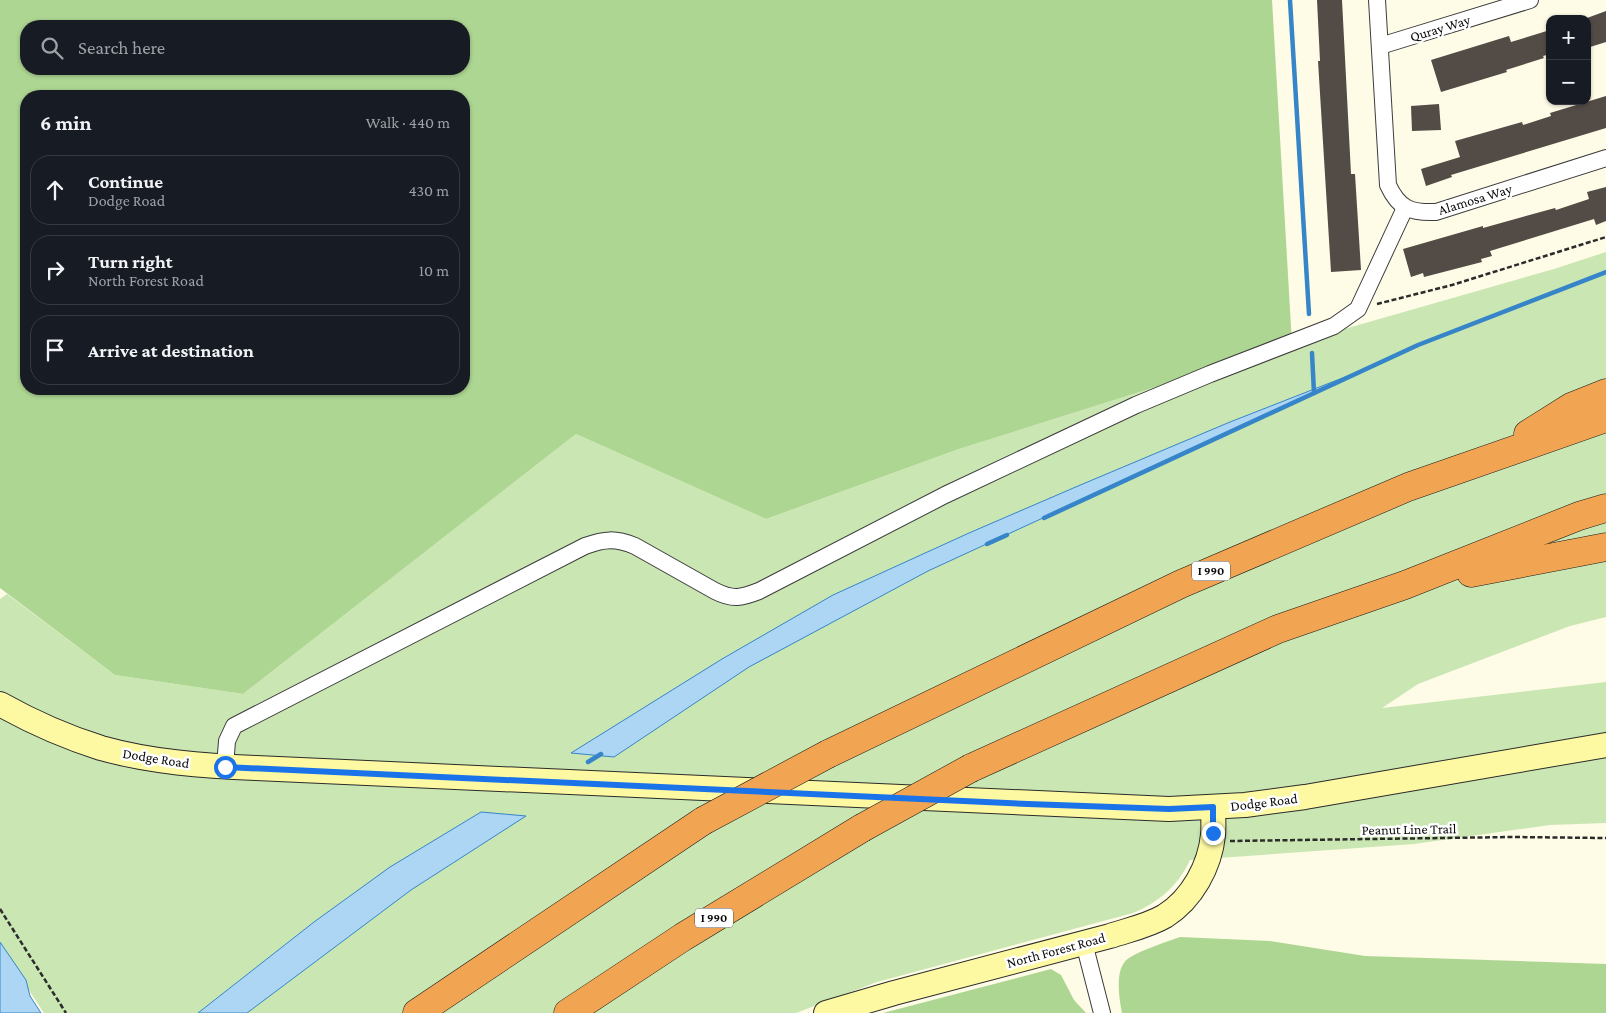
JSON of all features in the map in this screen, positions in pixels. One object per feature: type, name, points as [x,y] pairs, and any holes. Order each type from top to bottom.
[{"type":"highway","points":[[1488,459],[1571,407],[1606,393]]},
{"type":"highway","name":"I 990","points":[[417,1013],[703,821],[828,754],[1181,584],[1408,487],[1606,418]]},
{"type":"highway","name":"I 990","points":[[568,1013],[682,937],[862,828],[971,768],[1278,629],[1405,585],[1579,516],[1606,508]]},
{"type":"highway","points":[[1405,585],[1606,547]]},
{"type":"street","points":[[225,767],[227,741],[234,726],[585,546],[604,540],[622,541],[635,546],[715,592],[728,597],[743,598],[768,587],[945,495],[1136,405],[1334,326],[1358,309],[1405,208],[1395,198],[1388,185],[1377,0]]},
{"type":"street","name":"Quray Way","points":[[1380,46],[1530,0]]},
{"type":"street","name":"Alamosa Way","points":[[1405,208],[1421,212],[1436,212],[1606,158]]},
{"type":"street","name":"Dodge Road","points":[[0,704],[26,718],[70,737],[102,748],[136,756],[188,764],[1018,804],[1169,809],[1245,805],[1606,745]]},
{"type":"street","name":"North Forest Road","points":[[826,1013],[1084,943],[1144,925],[1165,916],[1174,910],[1197,882],[1208,860],[1212,842],[1213,807]]},
{"type":"street","points":[[1084,943],[1102,1013]]},
{"type":"path","points":[[1358,309],[1452,285],[1606,237]]},
{"type":"path","name":"Peanut Line Trail","points":[[1212,842],[1512,837],[1606,838]]},
{"type":"path","points":[[0,909],[66,1013]]},
{"type":"green space","points":[[0,0],[1272,0],[1292,344],[959,449],[766,519],[576,434],[243,694],[115,675],[0,588]]},
{"type":"green space","points":[[1606,252],[1606,617],[1570,626],[1418,684],[1382,708],[1606,682],[1606,823],[1550,825],[1414,844],[1190,860],[1180,878],[1167,892],[1151,904],[1133,913],[877,982],[796,1013],[44,1013],[0,946],[0,599],[7,594],[115,675],[243,694],[576,434],[766,519],[959,449],[1292,344],[1554,269]]},
{"type":"green space","points":[[1180,937],[1270,941],[1365,956],[1606,964],[1606,1013],[1122,1013],[1119,975],[1124,962],[1140,952]]},
{"type":"green space","points":[[1051,969],[1061,975],[1074,1000],[1086,1013],[883,1013]]},
{"type":"water","points":[[1368,368],[928,571],[749,667],[614,757],[571,753],[722,659],[833,595],[1078,486],[1230,422]]},
{"type":"water","points":[[481,812],[526,816],[411,890],[247,1013],[198,1013],[314,922],[390,867]]},
{"type":"water","points":[[0,942],[26,980],[30,996],[41,1013],[0,1013]]},
{"type":"building","points":[[1317,0],[1342,0],[1351,174],[1355,174],[1361,270],[1331,272],[1318,61],[1320,61]]},
{"type":"building","points":[[1606,11],[1606,42],[1591,47],[1591,17]]},
{"type":"building","points":[[1546,31],[1546,55],[1543,56],[1544,58],[1506,70],[1507,72],[1441,92],[1431,60],[1509,36],[1511,42]]},
{"type":"building","points":[[1606,96],[1606,128],[1451,175],[1452,177],[1426,186],[1421,169],[1460,157],[1455,141],[1522,122],[1523,125],[1551,116],[1550,113],[1576,105],[1591,105],[1591,101]]},
{"type":"building","points":[[1439,104],[1441,130],[1412,131],[1411,106]]},
{"type":"building","points":[[1606,187],[1606,221],[1596,225],[1594,219],[1490,251],[1492,256],[1481,259],[1482,262],[1424,277],[1423,273],[1411,277],[1403,249],[1483,226],[1483,228],[1555,208],[1556,210],[1589,199],[1587,192]]},
{"type":"waterway","points":[[1290,0],[1309,314]]},
{"type":"waterway","points":[[1044,518],[1418,345],[1606,272]]},
{"type":"waterway","points":[[1312,353],[1314,393]]},
{"type":"waterway","points":[[987,544],[1007,535]]},
{"type":"waterway","points":[[588,762],[601,754]]},
{"type":"route","points":[[225,767],[1028,804],[1169,809],[1213,807],[1213,833]]}]
